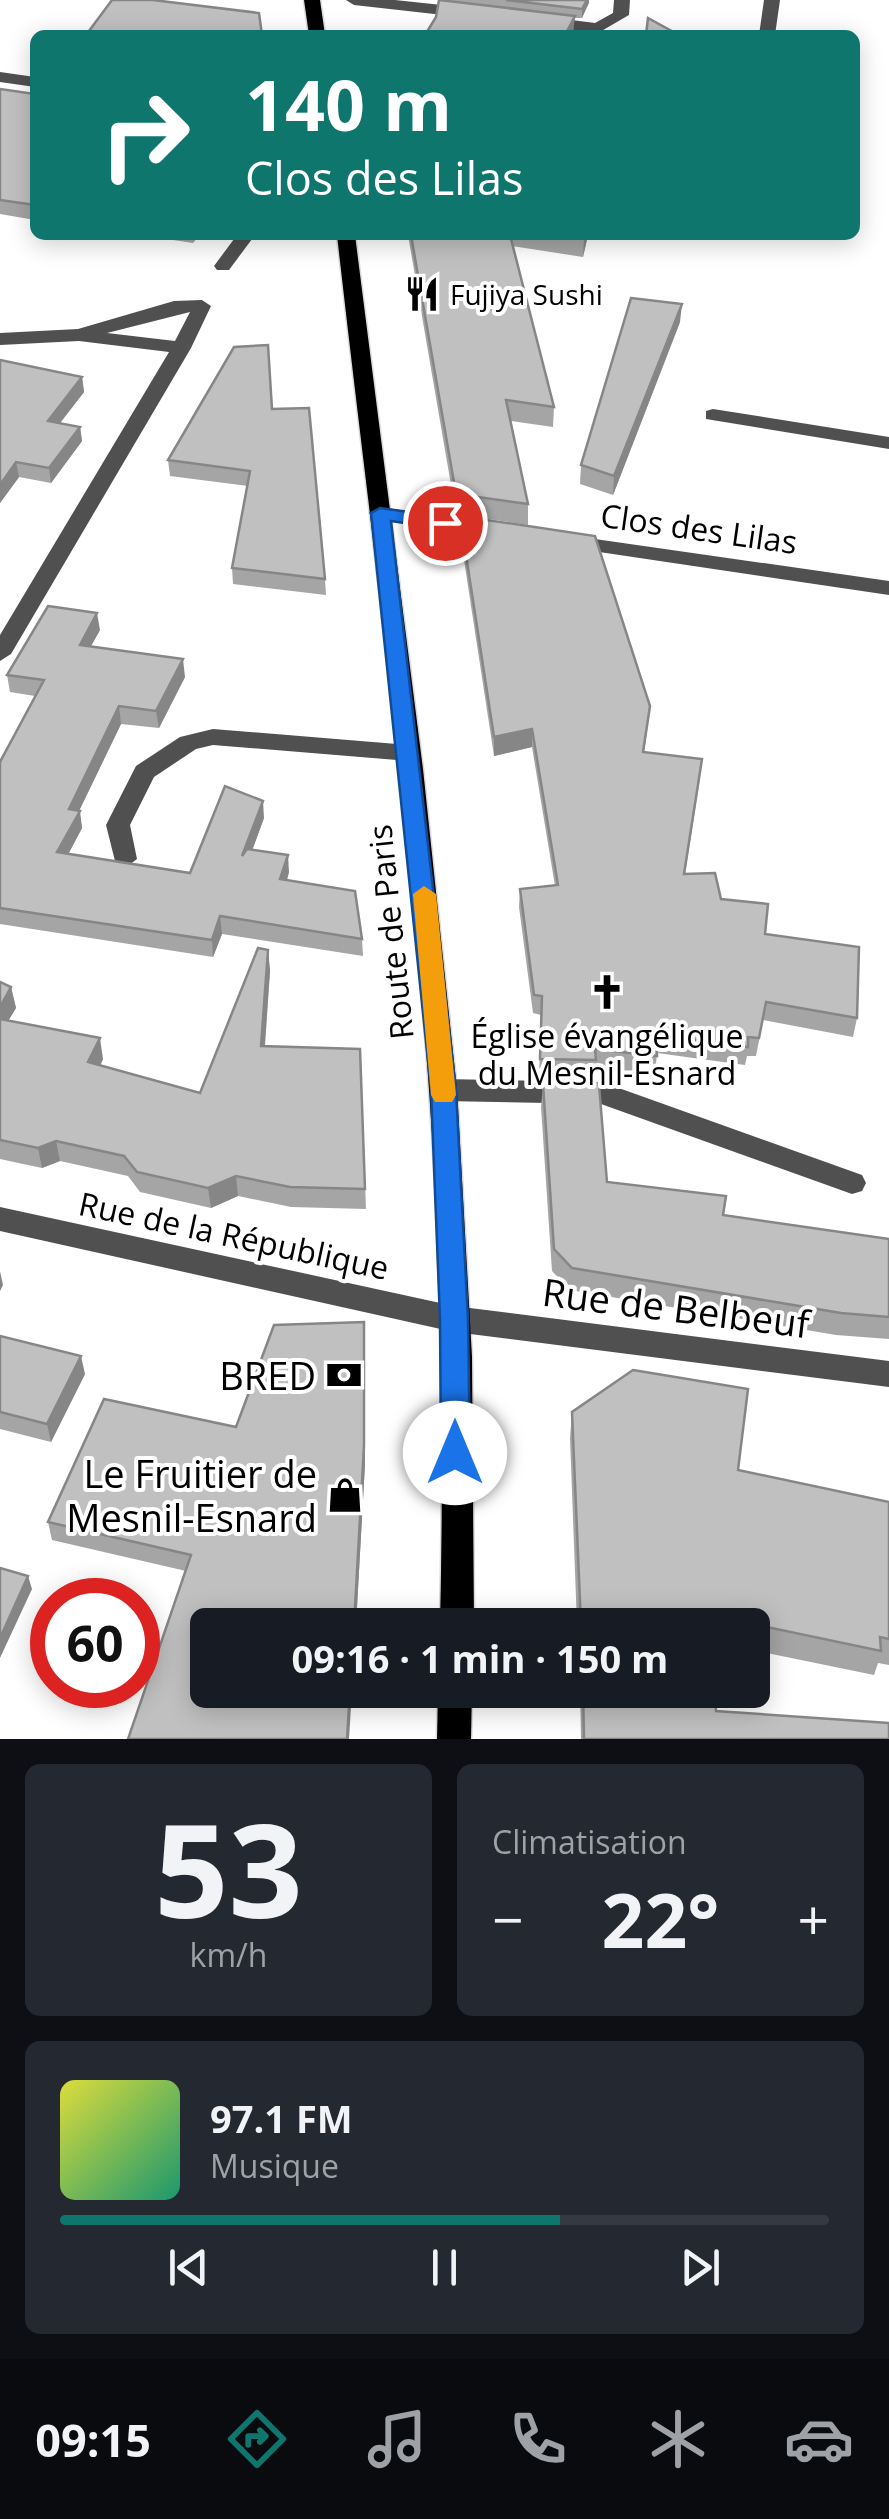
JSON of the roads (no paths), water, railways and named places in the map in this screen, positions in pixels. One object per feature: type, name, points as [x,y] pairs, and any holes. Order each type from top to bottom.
[{"type":"main road","points":[[312,0],[316,30]]},
{"type":"main road","name":"Route de Paris","points":[[347,240],[409,753],[443,1090],[454,1319],[456,1608]]},
{"type":"main road","points":[[454,1739],[455,1708]]},
{"type":"street","points":[[354,0],[488,15]]},
{"type":"street","points":[[524,20],[598,28],[622,15],[622,0]]},
{"type":"street","points":[[768,30],[772,0]]},
{"type":"street","points":[[0,78],[30,81]]},
{"type":"street","points":[[224,266],[242,240]]},
{"type":"street","points":[[0,654],[182,348],[202,306],[174,307],[79,335]]},
{"type":"street","points":[[0,340],[79,335],[182,348]]},
{"type":"street","points":[[712,415],[889,443]]},
{"type":"street","name":"Clos des Lilas","points":[[380,513],[889,588]]},
{"type":"street","points":[[125,859],[118,825],[144,772],[188,743],[212,737],[409,753]]},
{"type":"street","points":[[443,1090],[602,1093],[852,1183]]},
{"type":"street","name":"Rue de la République","points":[[0,1220],[454,1319]]},
{"type":"street","name":"Rue de Belbeuf","points":[[454,1319],[889,1374]]},
{"type":"place","name":"Fujiya Sushi","points":[[422,294]]},
{"type":"place","name":"Église évangélique du Mesnil-Esnard","points":[[607,992]]},
{"type":"place","name":"BRED","points":[[344,1375]]},
{"type":"place","name":"Le Fruitier de Mesnil-Esnard","points":[[345,1495]]}]
